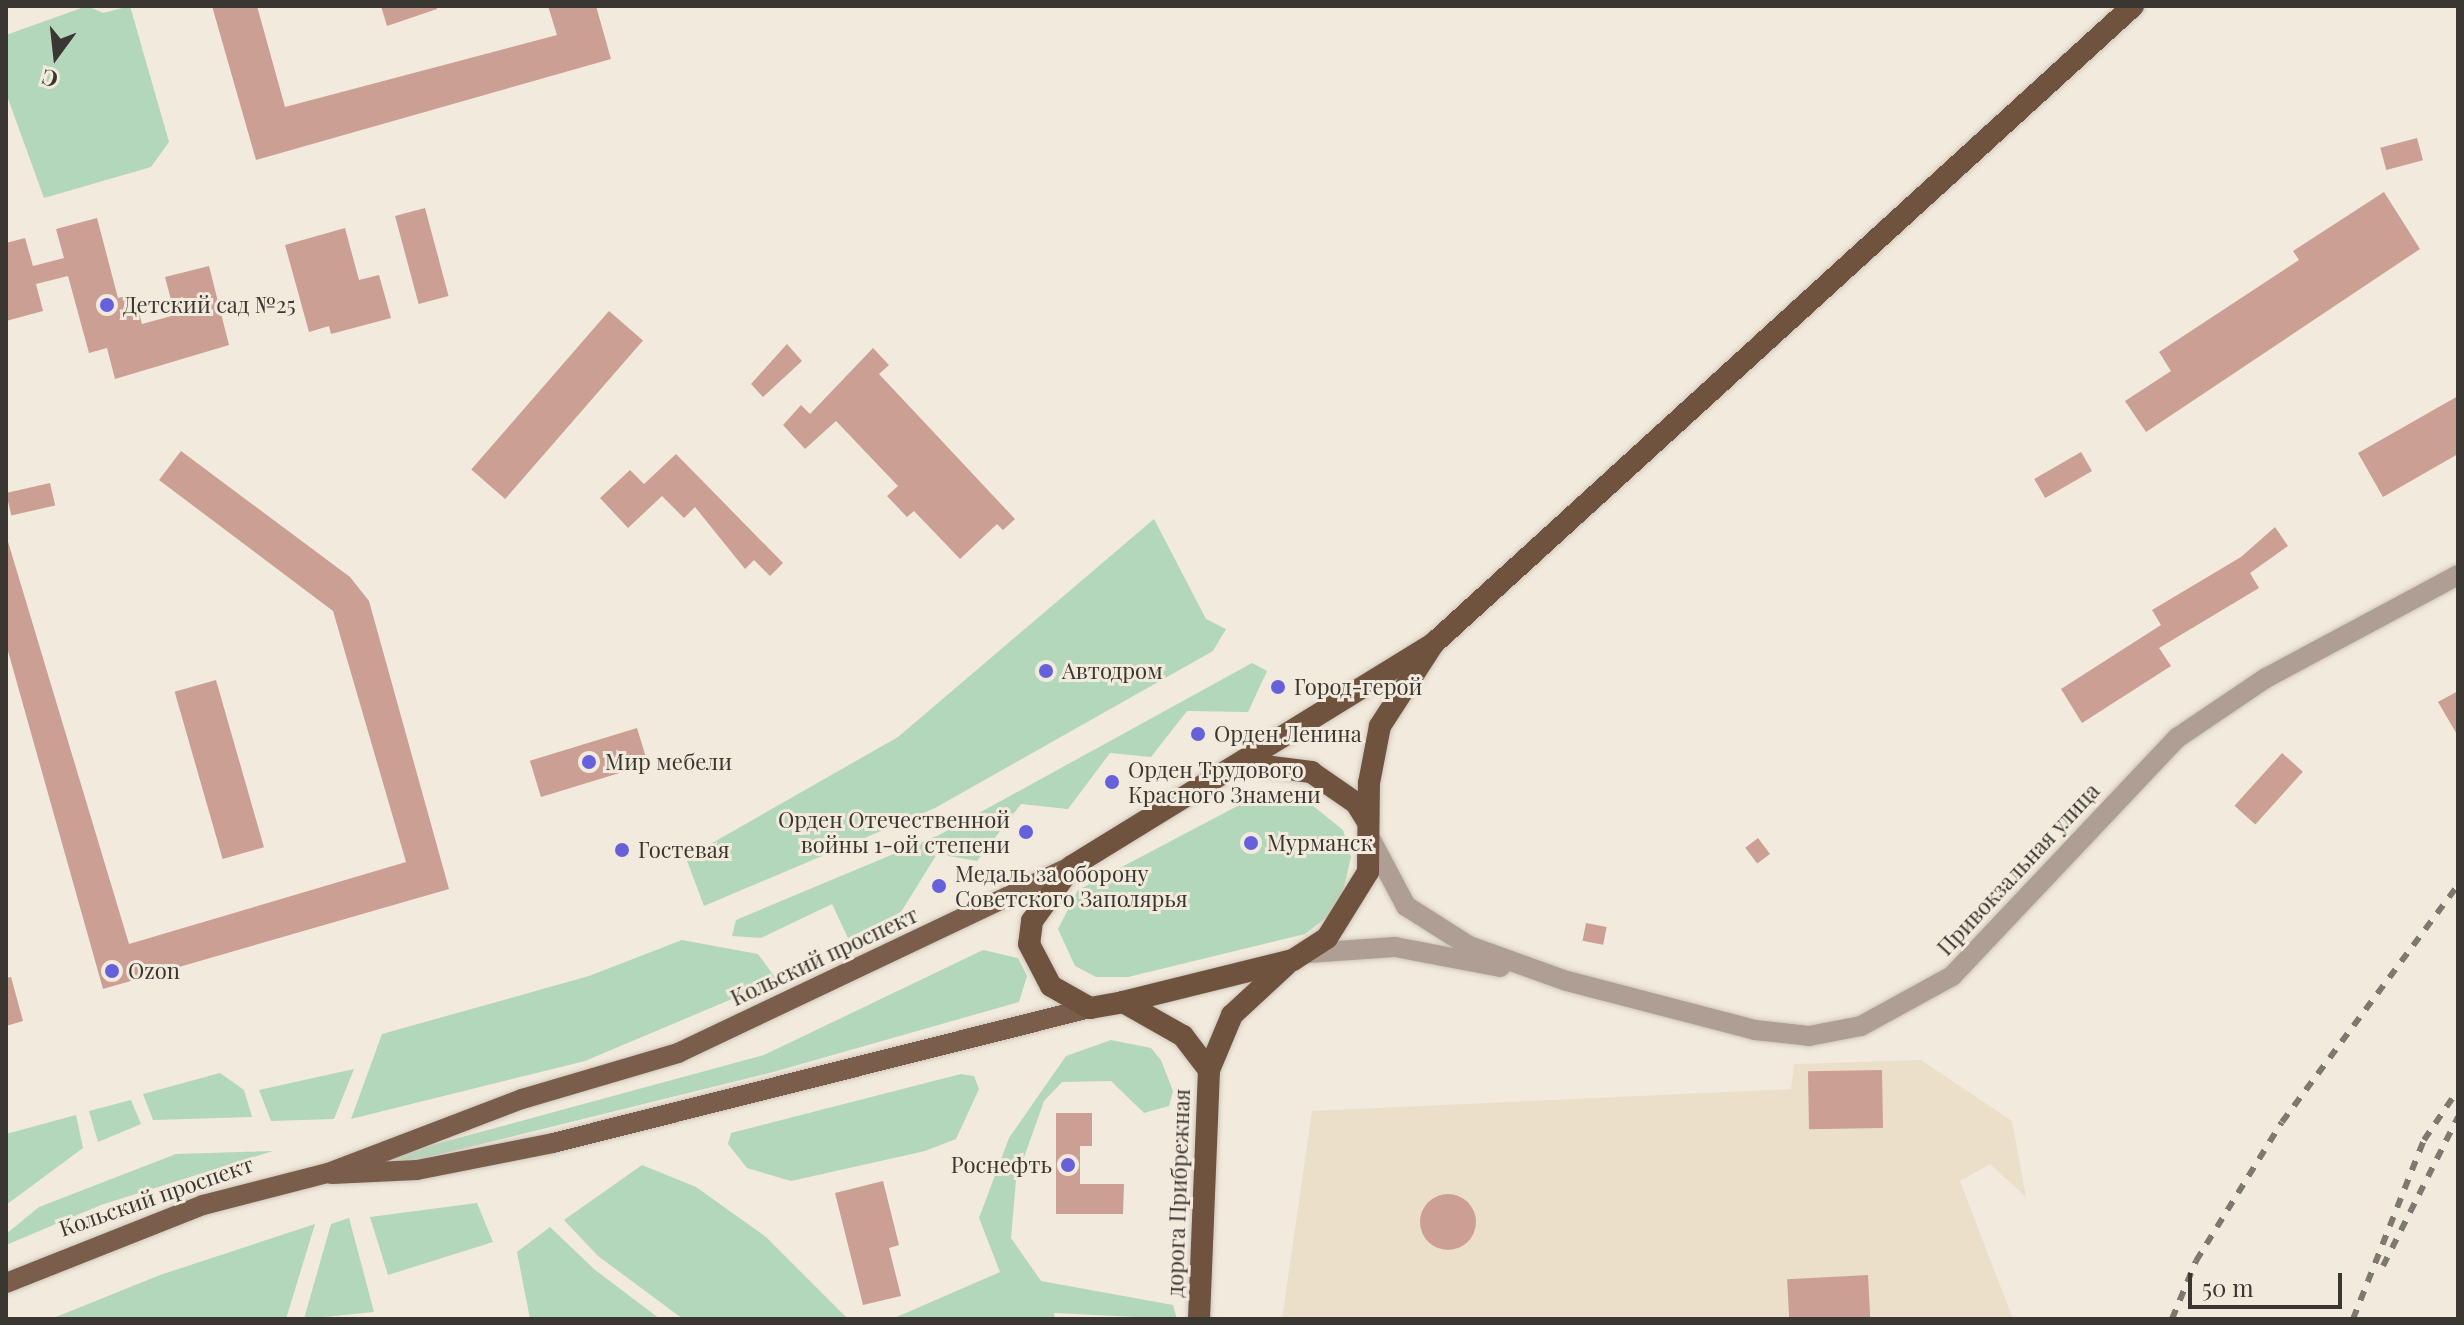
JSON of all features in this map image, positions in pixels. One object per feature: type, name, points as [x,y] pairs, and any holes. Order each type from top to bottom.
[{"type":"highway","points":[[1123,1002],[1183,1036],[1209,1070],[1232,1015],[1300,956],[1356,900],[1369,831],[1380,726],[1433,644],[2133,6]]},
{"type":"highway","name":"Кольский проспект","points":[[1072,866],[1248,764],[1433,644]]},
{"type":"highway","points":[[1248,764],[1311,772],[1356,803],[1369,831]]},
{"type":"highway","points":[[1072,866],[1041,901],[1029,944],[1051,986],[1090,1008]]},
{"type":"highway","name":"Кольский проспект","points":[[1090,1008],[1300,956]]},
{"type":"highway","name":"дорога Прибрежная","points":[[1199,1319],[1209,1070]]},
{"type":"main road","name":"Кольский проспект","points":[[6,1283],[203,1205],[328,1173],[522,1099],[678,1053],[1072,866]]},
{"type":"main road","name":"Кольский проспект","points":[[328,1173],[417,1170],[553,1143],[1090,1008]]},
{"type":"street","name":"Привокзальная улица","points":[[1563,979],[1755,1030],[1809,1036],[1891,1014],[1952,976],[2177,738],[2266,678],[2458,575]]},
{"type":"street","points":[[1369,831],[1406,906],[1439,931],[1563,979]]},
{"type":"street","points":[[1300,956],[1395,947],[1563,979]]},
{"type":"shaded area","points":[[1921,1060],[2012,1121],[2026,1197],[1990,1164],[1960,1181],[2013,1319],[1282,1319],[1312,1111],[1791,1089],[1794,1064]]},
{"type":"green space","points":[[87,6],[103,13],[130,6],[169,142],[151,167],[44,198],[6,93],[6,35]]},
{"type":"green space","name":"Автодром","points":[[1154,519],[1206,619],[1226,629],[1213,651],[935,808],[704,906],[686,858],[898,737]]},
{"type":"green space","points":[[1252,663],[1267,671],[1248,712],[1187,711],[1151,757],[1110,753],[1068,809],[1021,804],[977,861],[937,854],[901,912],[848,938],[832,904],[761,938],[732,936],[736,920],[939,835]]},
{"type":"green space","points":[[1264,792],[1301,796],[1343,830],[1351,857],[1339,908],[1305,934],[1128,977],[1096,977],[1075,966],[1058,929],[1078,890]]},
{"type":"green space","points":[[682,940],[758,954],[777,980],[585,1061],[351,1119],[382,1034],[589,976]]},
{"type":"green space","points":[[983,950],[1018,958],[1027,976],[1019,1002],[773,1072],[380,1169],[377,1160],[764,1055]]},
{"type":"green space","points":[[1111,1040],[1151,1048],[1161,1060],[1173,1091],[1169,1106],[1144,1113],[1111,1081],[1062,1082],[1044,1101],[1016,1180],[1011,1238],[1041,1281],[1173,1305],[1177,1319],[1054,1313],[1055,1319],[892,1319],[1000,1272],[979,1218],[1009,1138],[1066,1056]]},
{"type":"green space","points":[[354,1069],[334,1119],[271,1121],[259,1090]]},
{"type":"green space","points":[[220,1073],[244,1090],[252,1117],[153,1120],[143,1094]]},
{"type":"green space","points":[[961,1074],[974,1076],[979,1089],[956,1139],[925,1151],[791,1181],[747,1168],[728,1144],[731,1133]]},
{"type":"green space","points":[[131,1100],[141,1124],[98,1142],[89,1111]]},
{"type":"green space","points":[[76,1115],[83,1148],[6,1205],[6,1134]]},
{"type":"green space","points":[[273,1151],[101,1205],[6,1245],[6,1234],[39,1207],[176,1154]]},
{"type":"green space","points":[[642,1165],[696,1187],[766,1237],[848,1319],[683,1319],[598,1256],[564,1220]]},
{"type":"green space","points":[[477,1203],[493,1242],[388,1275],[370,1217]]},
{"type":"green space","points":[[349,1218],[374,1312],[304,1319],[331,1224]]},
{"type":"green space","points":[[315,1224],[286,1319],[51,1319],[160,1275]]},
{"type":"green space","points":[[550,1227],[594,1269],[660,1319],[530,1319],[517,1252]]},
{"type":"building","points":[[212,6],[257,6],[285,107],[557,35],[548,6],[596,6],[611,59],[256,160]]},
{"type":"building","points":[[381,6],[437,6],[437,9],[387,26]]},
{"type":"building","points":[[2417,138],[2423,160],[2386,170],[2380,148]]},
{"type":"building","points":[[2384,192],[2420,249],[2146,432],[2125,401],[2171,371],[2159,352],[2299,260],[2293,251]]},
{"type":"building","points":[[425,208],[449,296],[419,304],[395,216]]},
{"type":"building","name":"Детский сад №25","points":[[97,218],[118,298],[134,294],[142,324],[175,315],[165,277],[209,266],[229,345],[115,379],[107,348],[89,353],[68,276],[36,284],[43,311],[6,321],[6,243],[25,238],[33,266],[64,258],[56,229]]},
{"type":"building","points":[[345,228],[359,280],[379,275],[391,318],[331,334],[329,326],[309,332],[285,245]]},
{"type":"building","points":[[609,311],[643,341],[505,499],[471,469]]},
{"type":"building","points":[[787,344],[802,361],[763,397],[751,384]]},
{"type":"building","points":[[873,348],[889,365],[879,374],[1015,519],[1003,530],[997,524],[960,559],[914,511],[907,517],[887,496],[898,486],[836,421],[805,449],[783,425],[801,405],[810,414]]},
{"type":"building","points":[[2458,396],[2458,454],[2383,497],[2358,453]]},
{"type":"building","points":[[181,451],[350,577],[369,601],[449,889],[103,989],[6,644],[6,535],[129,944],[406,862],[333,611],[159,480]]},
{"type":"building","points":[[2081,452],[2092,471],[2045,498],[2034,479]]},
{"type":"building","points":[[676,454],[783,563],[770,576],[754,560],[745,569],[695,507],[684,518],[662,496],[628,528],[600,498],[630,470],[644,484]]},
{"type":"building","points":[[50,483],[55,505],[11,516],[6,493]]},
{"type":"building","points":[[2275,527],[2288,546],[2250,573],[2259,588],[2159,648],[2171,666],[2082,723],[2061,689],[2161,625],[2152,610],[2241,557]]},
{"type":"building","points":[[216,680],[264,847],[223,859],[175,692]]},
{"type":"building","points":[[2458,691],[2458,736],[2438,702]]},
{"type":"building","name":"Мир мебели","points":[[637,728],[648,764],[541,797],[530,761]]},
{"type":"building","points":[[2282,753],[2303,772],[2255,824],[2234,806]]},
{"type":"building","points":[[1758,838],[1770,854],[1757,864],[1745,848]]},
{"type":"building","points":[[1586,923],[1607,927],[1603,945],[1583,941]]},
{"type":"building","points":[[11,977],[23,1021],[6,1026],[6,978]]},
{"type":"building","points":[[1882,1070],[1883,1128],[1809,1129],[1808,1071]]},
{"type":"building","name":"Роснефть","points":[[1056,1113],[1092,1113],[1092,1146],[1080,1146],[1080,1184],[1124,1184],[1123,1214],[1056,1214]]},
{"type":"building","points":[[883,1181],[899,1245],[889,1248],[901,1296],[863,1305],[835,1193]]},
{"type":"building","points":[[1448,1194],[1468,1202],[1476,1222],[1468,1242],[1448,1250],[1428,1242],[1420,1222],[1428,1202]]},
{"type":"building","points":[[1868,1275],[1870,1319],[1789,1319],[1787,1279]]},
{"type":"railway","points":[[2172,1319],[2196,1261],[2282,1122],[2458,885]]},
{"type":"railway","points":[[2353,1319],[2424,1140],[2458,1090]]},
{"type":"railway","points":[[2383,1266],[2458,1117]]},
{"type":"place","name":"Детский сад №25","points":[[107,305]]},
{"type":"place","name":"Автодром","points":[[1046,671]]},
{"type":"place","name":"Город-герой","points":[[1278,687]]},
{"type":"place","name":"Орден Ленина","points":[[1198,734]]},
{"type":"place","name":"Мир мебели","points":[[589,762]]},
{"type":"place","name":"Орден Трудового Красного Знамени","points":[[1112,782]]},
{"type":"place","name":"Орден Отечественной войны 1-ой степени","points":[[1026,832]]},
{"type":"place","name":"Мурманск","points":[[1251,843]]},
{"type":"place","name":"Гостевая","points":[[622,850]]},
{"type":"place","name":"Медаль за оборону Советского Заполярья","points":[[939,886]]},
{"type":"place","name":"Ozon","points":[[112,971]]},
{"type":"place","name":"Роснефть","points":[[1068,1165]]}]
